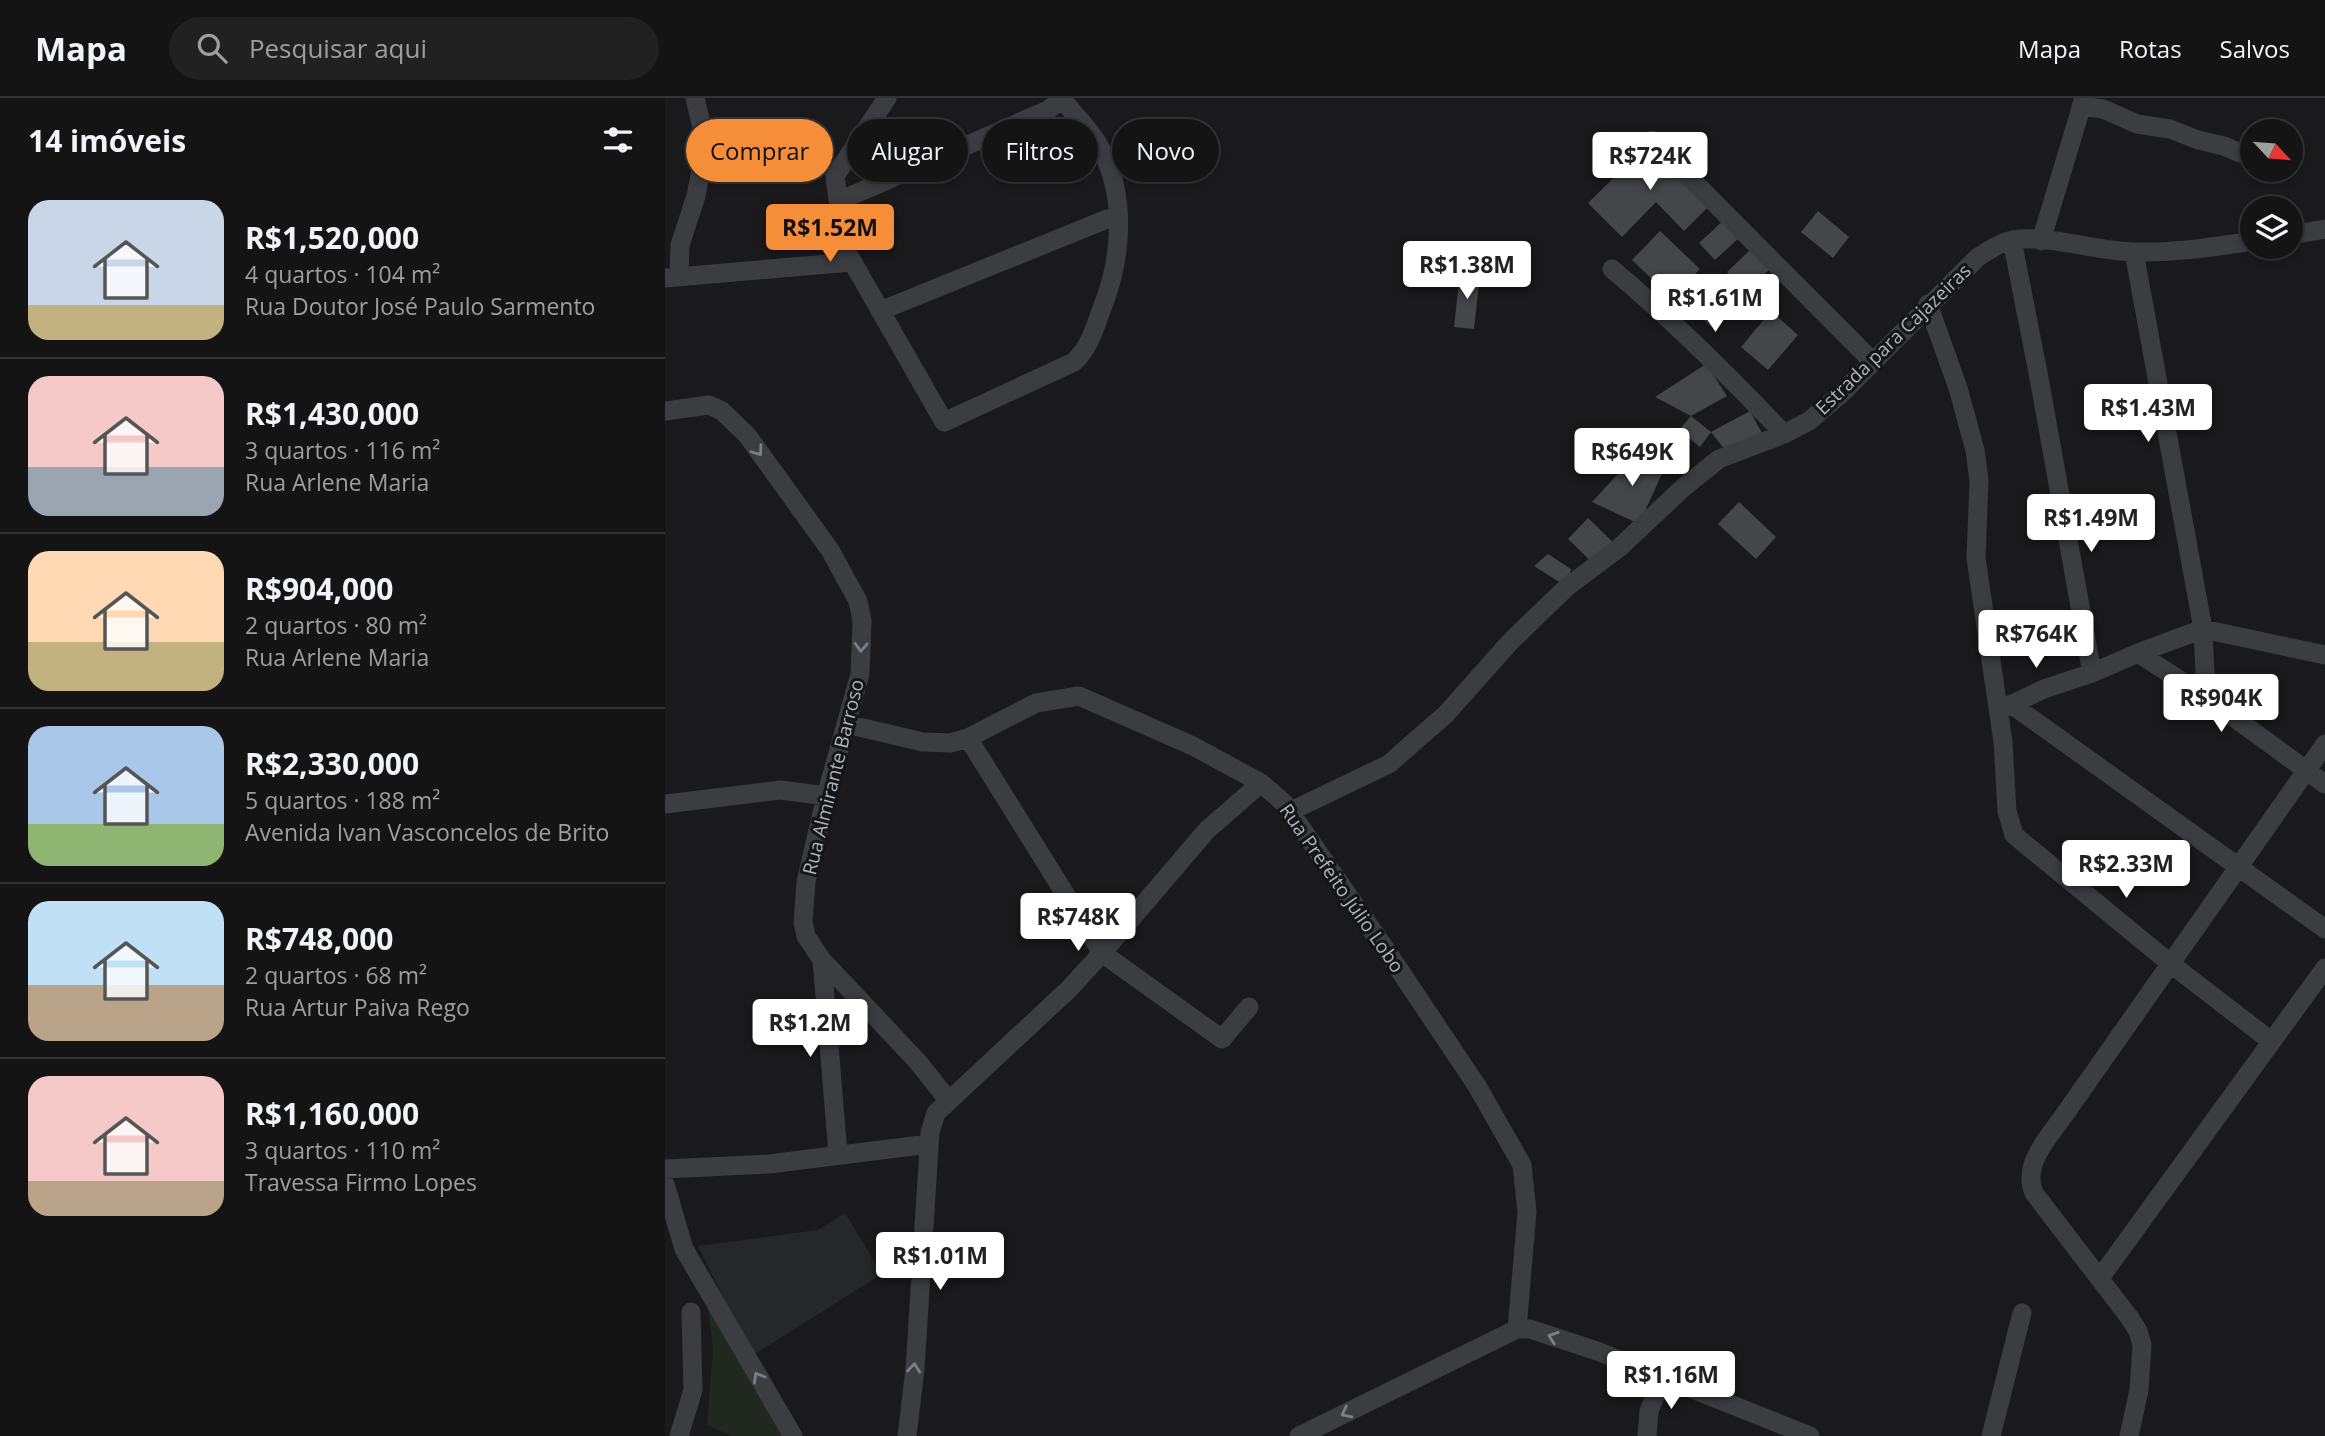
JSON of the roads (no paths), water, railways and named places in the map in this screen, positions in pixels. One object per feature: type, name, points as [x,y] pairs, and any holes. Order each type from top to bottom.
[{"type":"street","points":[[695,98],[704,136],[703,160],[696,196],[672,277],[851,262]]},
{"type":"street","points":[[839,201],[1048,110],[1061,99],[1091,134],[1105,159],[1115,187],[1118,218],[1117,257],[1111,286],[1085,352],[1074,362],[944,422],[851,262],[845,247],[835,176],[887,98]]},
{"type":"street","points":[[2041,241],[2083,102],[2137,124],[2170,129],[2240,153]]},
{"type":"street","points":[[1652,140],[1872,361]]},
{"type":"street","points":[[880,311],[1107,219],[1118,218]]},
{"type":"street","points":[[2303,233],[2325,229]]},
{"type":"street","points":[[2011,240],[2039,378],[2092,673]]},
{"type":"street","name":"Estrada para Cajazeiras","points":[[1289,812],[1389,764],[1446,714],[1538,613],[1567,587],[1619,548],[1719,459],[1784,434],[1809,421],[1928,304],[1991,248],[2011,240],[2134,252],[2204,248],[2240,243]]},
{"type":"street","points":[[2134,252],[2203,629],[2206,697]]},
{"type":"street","points":[[1612,269],[1666,314],[1784,434]]},
{"type":"street","points":[[1928,304],[1958,388],[1975,450],[1979,481],[1976,558],[2005,707],[2007,811],[2014,835],[2171,964],[2271,1041]]},
{"type":"street","name":"Rua Almirante Barroso","points":[[665,411],[709,405],[722,411],[747,435],[830,550],[858,601],[862,621],[860,674],[826,796],[806,883],[803,922],[806,936],[822,960],[838,1154]]},
{"type":"street","points":[[2005,707],[2067,680],[2092,673],[2203,629],[2325,655]]},
{"type":"street","points":[[2138,653],[2206,697],[2325,785]]},
{"type":"street","name":"Rua Prefeito Júlio Lobo","points":[[846,723],[923,742],[950,743],[968,738],[1036,703],[1079,696],[1193,746],[1261,783],[1285,803],[1476,1086],[1522,1165],[1527,1212],[1517,1329]]},
{"type":"street","points":[[2005,707],[2325,929]]},
{"type":"street","points":[[968,738],[1102,953],[1222,1039],[1249,1007]]},
{"type":"street","points":[[2129,1436],[2139,1390],[2141,1338],[2129,1317],[2034,1193],[2029,1174],[2034,1160],[2325,744]]},
{"type":"street","points":[[907,1436],[915,1369],[930,1132],[942,1107],[1069,989],[1207,830],[1261,783]]},
{"type":"street","points":[[665,804],[781,790],[826,796]]},
{"type":"street","points":[[822,960],[918,1062],[942,1107]]},
{"type":"street","points":[[2099,1278],[2325,968]]},
{"type":"street","points":[[665,1169],[769,1164],[929,1144]]},
{"type":"street","points":[[665,1184],[684,1249],[793,1436]]},
{"type":"street","points":[[679,1436],[693,1390],[691,1312]]},
{"type":"street","points":[[1991,1436],[2022,1313]]},
{"type":"street","points":[[1299,1436],[1517,1329],[1530,1329],[1597,1352],[1811,1436]]},
{"type":"street","points":[[1647,1436],[1649,1411],[1662,1378]]}]
